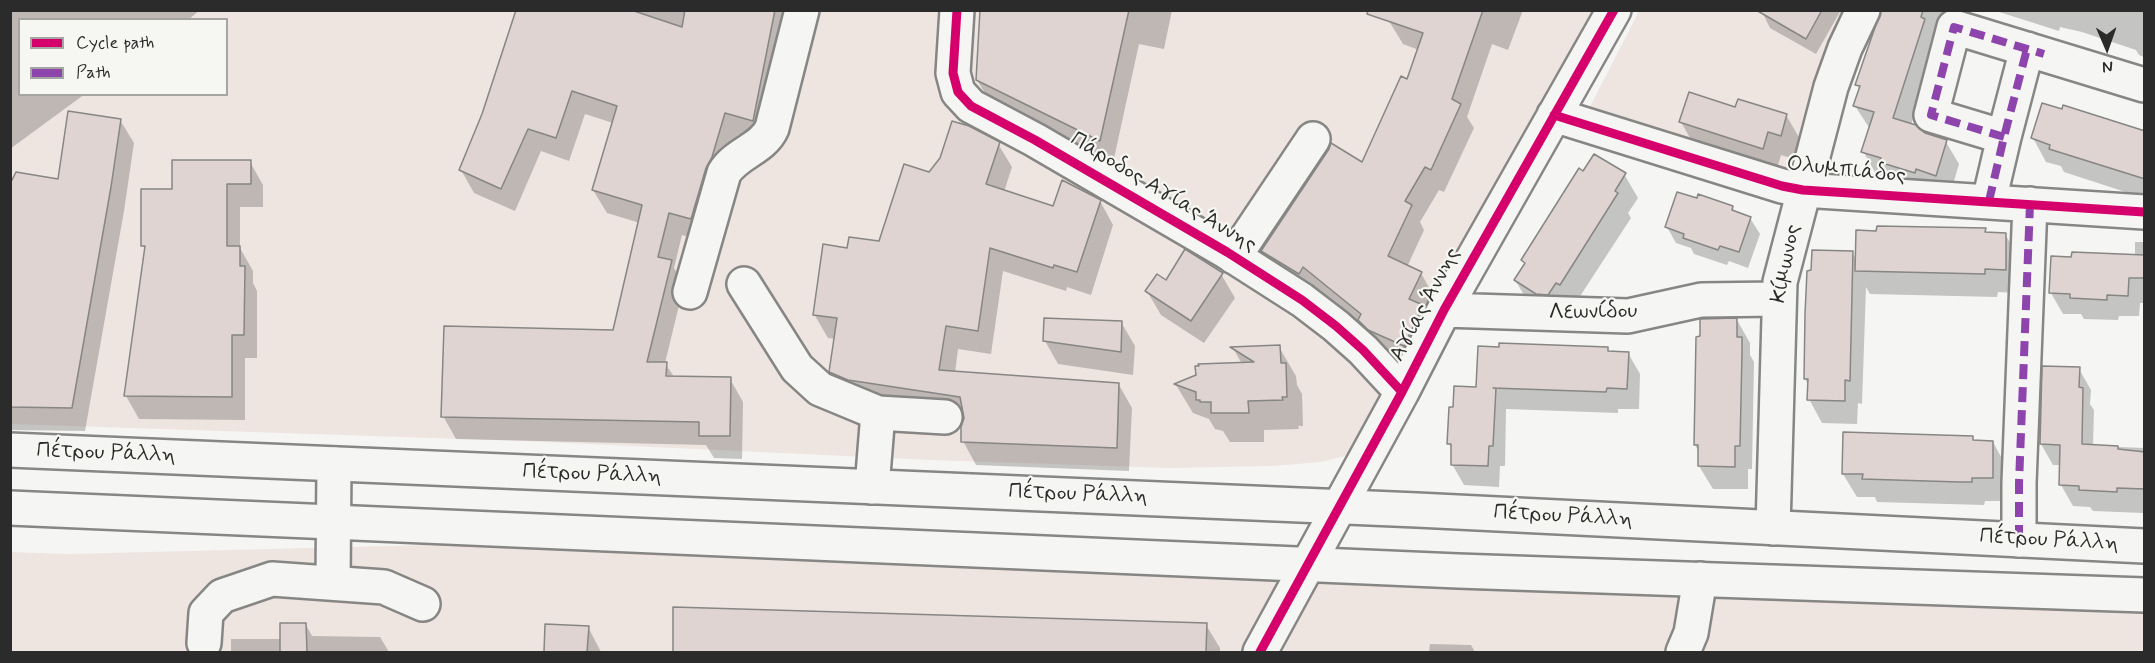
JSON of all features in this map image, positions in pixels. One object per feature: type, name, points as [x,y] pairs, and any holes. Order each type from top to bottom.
[{"type":"main road","points":[[690,292],[724,173],[735,159],[763,141],[772,128],[802,10]]},
{"type":"main road","name":"Πάροδος Αγίας Άννης","points":[[957,10],[953,73],[958,92],[971,106],[1045,146],[1234,257],[1302,300],[1363,350],[1402,392]]},
{"type":"main road","name":"Αγίας Άννης","points":[[1260,652],[1402,392],[1444,310],[1614,10]]},
{"type":"main road","name":"Κίμωνος","points":[[1773,528],[1780,282],[1831,87],[1845,48],[1863,10]]},
{"type":"main road","points":[[2004,136],[1931,115],[1954,27],[2145,85]]},
{"type":"main road","points":[[1989,201],[2004,136],[2035,51]]},
{"type":"main road","name":"Ολυμπιάδος","points":[[1554,115],[1782,186],[1803,190],[2145,212]]},
{"type":"main road","points":[[1234,257],[1313,139]]},
{"type":"main road","points":[[2019,540],[2019,483],[2030,204]]},
{"type":"main road","points":[[744,284],[797,368],[820,389],[878,413],[945,417]]},
{"type":"main road","name":"Λεωνίδου","points":[[1444,310],[1628,316],[1701,300],[1778,299]]},
{"type":"main road","points":[[872,487],[878,413]]},
{"type":"main road","name":"Πέτρου Ράλλη","points":[[10,450],[1339,507],[2145,546]]},
{"type":"main road","points":[[333,584],[334,464]]},
{"type":"main road","points":[[10,508],[1309,564],[2145,595]]},
{"type":"main road","points":[[204,643],[206,613],[222,596],[272,579],[384,587],[423,604]]},
{"type":"main road","points":[[1683,652],[1691,633],[1700,579]]},
{"type":"shaded area","points":[[10,11],[1603,11],[1349,455],[1321,462],[1272,466],[1170,468],[931,460],[523,441],[11,424]]},
{"type":"shaded area","points":[[1639,11],[1852,11],[1798,175],[1590,107]]},
{"type":"shaded area","points":[[510,543],[2144,608],[2144,652],[11,652],[11,552],[69,554]]},
{"type":"building","points":[[516,10],[631,10],[682,27],[685,10],[775,10],[753,121],[725,113],[691,219],[669,213],[658,257],[672,260],[647,362],[667,362],[666,376],[731,377],[730,436],[699,436],[699,422],[441,417],[444,326],[613,330],[642,205],[592,190],[617,106],[572,91],[556,138],[528,129],[501,189],[459,170],[482,114]]},
{"type":"building","points":[[980,10],[1129,10],[1100,141],[976,80]]},
{"type":"building","points":[[1368,10],[1483,10],[1452,99],[1461,104],[1431,170],[1425,167],[1405,201],[1412,205],[1388,256],[1422,272],[1409,299],[1423,305],[1404,346],[1368,330],[1358,320],[1361,314],[1303,267],[1299,274],[1261,251],[1331,143],[1362,162],[1401,76],[1407,79],[1423,33],[1367,14]]},
{"type":"building","points":[[1756,10],[1822,10],[1806,39]]},
{"type":"building","points":[[1881,10],[1923,10],[1921,17],[1925,19],[1893,118],[1916,125],[1925,133],[1947,140],[1936,176],[1916,169],[1915,173],[1879,162],[1881,158],[1861,152],[1874,112],[1853,106],[1860,86],[1855,85]]},
{"type":"building","points":[[1689,92],[1735,107],[1738,99],[1787,114],[1781,136],[1768,132],[1763,149],[1679,122]]},
{"type":"building","points":[[2042,103],[2062,109],[2063,105],[2145,131],[2145,179],[2049,149],[2050,145],[2031,138]]},
{"type":"building","points":[[68,111],[121,119],[72,408],[10,407],[10,184],[16,172],[58,179]]},
{"type":"building","points":[[952,121],[969,126],[1000,142],[986,184],[1053,206],[1062,180],[1101,200],[1077,272],[1054,265],[1053,268],[990,248],[978,331],[946,326],[939,370],[1119,383],[1117,448],[961,442],[961,427],[964,418],[960,397],[848,380],[829,372],[837,318],[813,315],[823,244],[847,248],[849,237],[879,241],[904,164],[929,172],[940,158]]},
{"type":"building","points":[[1594,154],[1626,173],[1615,191],[1618,193],[1560,285],[1556,283],[1548,295],[1536,294],[1514,280],[1525,263],[1521,260],[1579,168],[1583,171]]},
{"type":"building","points":[[172,160],[251,160],[251,184],[227,184],[227,246],[240,246],[240,266],[245,266],[244,335],[232,335],[232,397],[124,396],[145,246],[141,246],[141,189],[172,189]]},
{"type":"building","points":[[1677,192],[1697,198],[1698,194],[1733,206],[1732,210],[1751,217],[1739,252],[1720,246],[1718,250],[1683,238],[1684,234],[1665,227]]},
{"type":"building","points":[[1877,226],[1986,228],[1985,232],[2006,233],[2006,270],[1985,269],[1985,274],[1855,271],[1856,230],[1876,231]]},
{"type":"building","points":[[1185,249],[1223,273],[1191,321],[1145,291],[1157,274],[1166,280]]},
{"type":"building","points":[[1812,250],[1853,251],[1850,381],[1845,380],[1845,401],[1807,400],[1808,379],[1804,379],[1805,314],[1807,271],[1811,270]]},
{"type":"building","points":[[2072,252],[2145,255],[2145,278],[2129,278],[2128,296],[2107,295],[2107,300],[2070,298],[2070,294],[2049,293],[2051,256],[2071,257]]},
{"type":"building","points":[[1044,318],[1122,321],[1121,352],[1043,341]]},
{"type":"building","points":[[1737,318],[1737,337],[1742,337],[1742,353],[1740,446],[1735,446],[1735,467],[1698,466],[1698,445],[1694,445],[1696,337],[1700,336],[1700,319]]},
{"type":"building","points":[[1499,343],[1608,347],[1608,351],[1629,352],[1627,389],[1607,388],[1606,392],[1496,388],[1493,446],[1489,446],[1488,466],[1451,465],[1451,444],[1447,444],[1449,407],[1453,407],[1454,386],[1476,387],[1478,346],[1499,347]]},
{"type":"building","points":[[1280,345],[1281,363],[1286,363],[1287,397],[1282,397],[1283,400],[1248,401],[1249,413],[1211,413],[1211,402],[1200,402],[1196,400],[1196,392],[1174,384],[1196,375],[1195,366],[1199,366],[1198,364],[1254,362],[1230,347]]},
{"type":"building","points":[[2042,366],[2080,367],[2079,387],[2083,388],[2082,444],[2118,446],[2118,449],[2145,452],[2145,489],[2117,488],[2117,492],[2079,490],[2079,486],[2059,485],[2060,445],[2040,444]]},
{"type":"building","points":[[1843,432],[1973,436],[1973,440],[1993,441],[1993,478],[1972,478],[1972,482],[1959,482],[1862,479],[1863,474],[1842,474]]},
{"type":"building","points":[[673,607],[1207,623],[1206,652],[673,652]]},
{"type":"building","points":[[280,623],[306,623],[307,652],[280,652]]},
{"type":"building","points":[[545,624],[589,626],[587,652],[544,652]]},
{"type":"marked path","points":[[2004,137],[1931,115],[1954,27],[2044,54]]},
{"type":"marked path","points":[[1989,201],[2027,49]]},
{"type":"marked path","points":[[2019,540],[2019,483],[2030,204]]},
{"type":"cycle path","points":[[957,10],[953,73],[958,92],[971,106],[1035,140],[1227,252],[1302,300],[1363,350],[1402,392]]},
{"type":"cycle path","points":[[1260,652],[1402,392],[1444,310],[1614,10]]},
{"type":"cycle path","points":[[1554,115],[1782,186],[1803,190],[2144,212]]}]
